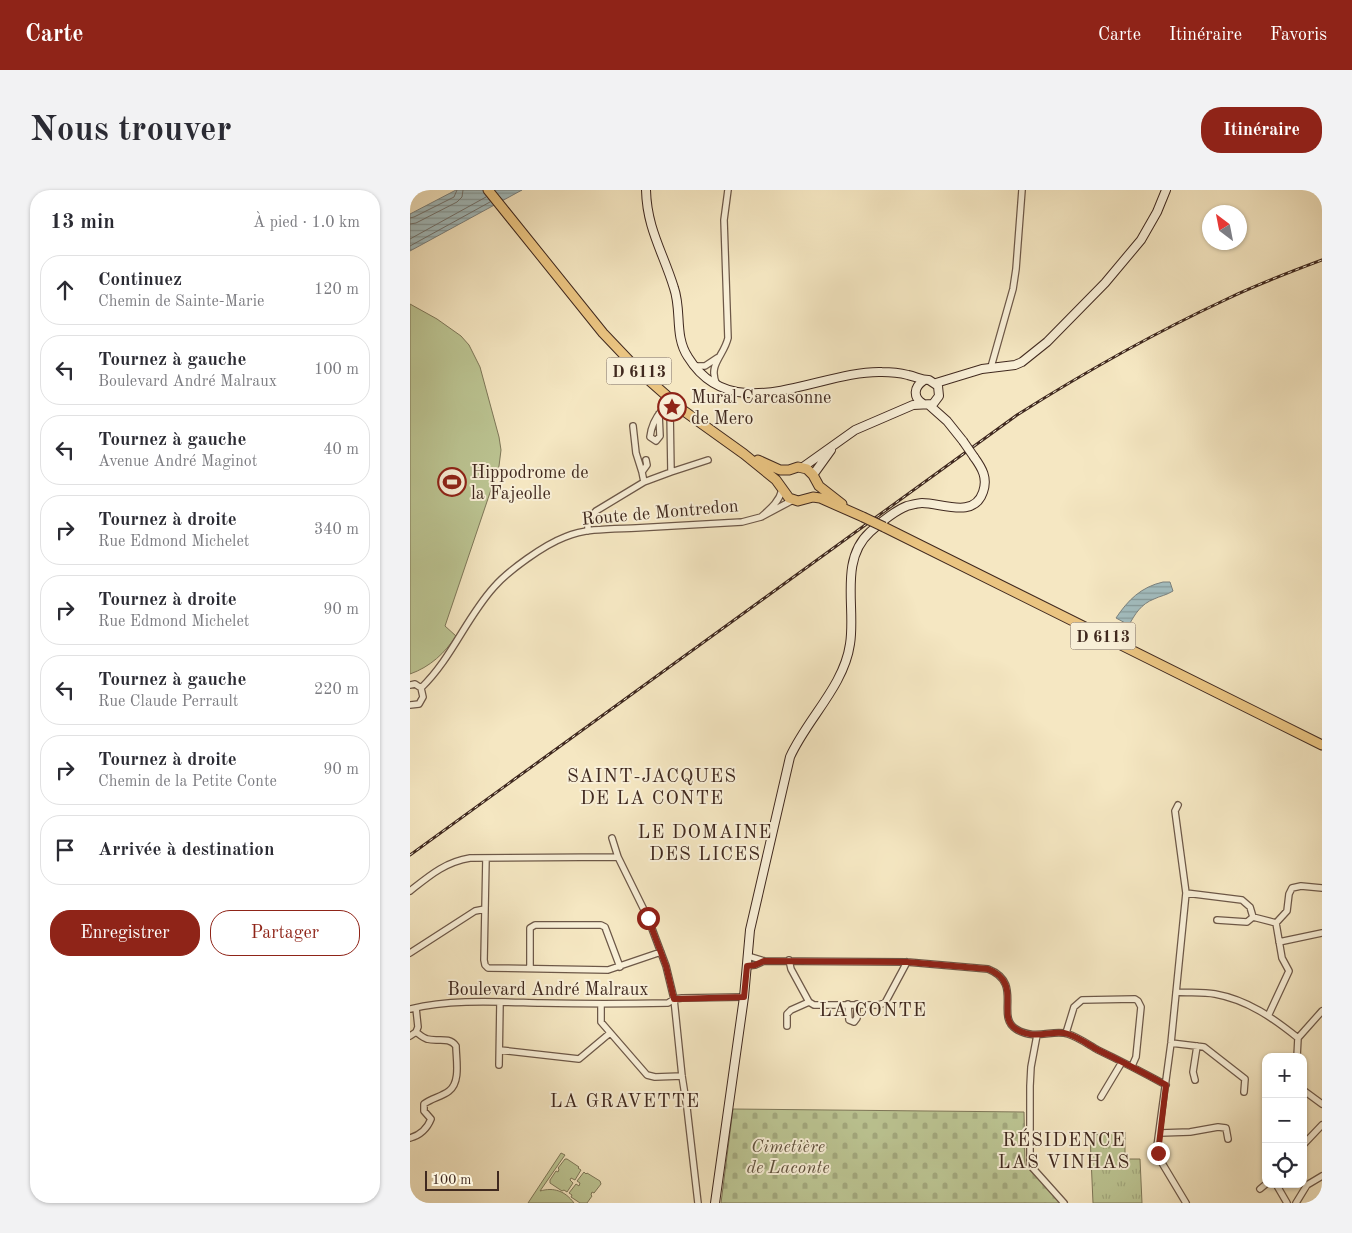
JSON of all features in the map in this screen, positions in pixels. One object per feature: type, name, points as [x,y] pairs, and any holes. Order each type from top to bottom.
[{"type":"main road","name":"D 6113","points":[[488,190],[603,333],[642,374],[684,411],[744,454],[776,480],[782,488]]},
{"type":"main road","name":"D 6113","points":[[744,454],[780,470],[789,470]]},
{"type":"main road","points":[[793,468],[803,468],[814,478],[814,491],[808,498],[793,500],[785,495],[782,488],[783,477],[793,468]]},
{"type":"main road","name":"D 6113","points":[[814,478],[819,486],[840,503],[864,517]]},
{"type":"main road","name":"D 6113","points":[[808,498],[820,498],[864,517],[1322,745]]},
{"type":"street","points":[[646,190],[649,219],[654,239],[677,300],[679,333],[682,346],[703,375],[717,385],[731,391],[758,394],[772,393],[854,374],[883,371],[894,374],[906,379],[925,404],[947,420],[982,468],[986,483],[982,495],[967,507],[953,508],[922,503],[907,506],[870,532],[861,541],[855,552],[851,569],[852,632],[850,646],[836,683],[799,738],[790,757],[750,930],[744,997],[715,1203]]},
{"type":"street","points":[[703,375],[710,373],[713,369],[726,348],[728,338],[724,220],[728,190]]},
{"type":"street","points":[[991,367],[1013,289],[1022,190]]},
{"type":"street","points":[[894,374],[911,376],[923,381],[929,380],[936,383],[991,367],[1008,366],[1022,362],[1056,334],[1141,240],[1157,212],[1166,190]]},
{"type":"street","points":[[703,375],[702,371],[705,366],[723,353]]},
{"type":"street","points":[[695,366],[705,366]]},
{"type":"street","points":[[713,369],[717,385]]},
{"type":"street","points":[[803,468],[855,430],[913,405],[925,404],[939,396],[946,386],[962,375]]},
{"type":"street","points":[[896,412],[923,381]]},
{"type":"street","points":[[936,383],[947,420]]},
{"type":"street","points":[[659,414],[665,409],[670,410],[671,472]]},
{"type":"street","points":[[633,426],[636,453],[644,482]]},
{"type":"street","points":[[814,478],[837,442]]},
{"type":"street","points":[[642,472],[647,465],[646,460]]},
{"type":"street","points":[[588,531],[588,520],[596,511],[644,482],[708,460]]},
{"type":"street","points":[[761,517],[771,509],[780,496],[782,488]]},
{"type":"street","name":"Route de Montredon","points":[[410,705],[417,705],[422,701],[421,688],[433,677],[493,588],[506,575],[555,541],[588,531],[742,522],[761,517],[793,500]]},
{"type":"street","points":[[410,685],[415,684],[421,688]]},
{"type":"street","points":[[1178,805],[1174,811],[1186,894],[1158,1146],[1159,1158],[1186,1203]]},
{"type":"street","points":[[612,838],[618,857],[648,918],[666,966],[674,999],[698,1203]]},
{"type":"street","points":[[410,891],[448,864],[470,858],[618,857]]},
{"type":"street","points":[[486,858],[485,965],[488,968],[608,970],[661,952]]},
{"type":"street","points":[[1276,923],[1287,911],[1288,894],[1292,888],[1300,886],[1322,888]]},
{"type":"street","points":[[1186,894],[1242,900],[1250,907],[1253,917]]},
{"type":"street","points":[[410,953],[475,911],[485,909]]},
{"type":"street","points":[[1253,917],[1276,923]]},
{"type":"street","points":[[1217,920],[1247,922],[1253,917]]},
{"type":"street","points":[[1268,1014],[1289,971],[1283,961],[1276,923]]},
{"type":"street","points":[[530,968],[530,928],[535,924],[601,925],[605,927],[620,966]]},
{"type":"street","points":[[1279,942],[1322,933]]},
{"type":"street","points":[[748,956],[757,961]]},
{"type":"street","points":[[747,966],[757,961],[789,960],[907,962],[988,969],[1002,976],[1005,982],[1008,1020],[1011,1025],[1023,1032],[1037,1035],[1066,1033],[1166,1085]]},
{"type":"street","points":[[789,960],[791,969],[809,1002],[814,1005],[878,1005],[885,1003],[907,962]]},
{"type":"street","points":[[1176,992],[1215,994],[1239,1001],[1268,1014],[1298,1038]]},
{"type":"street","name":"Boulevard André Malraux","points":[[413,1008],[461,1002],[668,1003],[674,999],[744,997]]},
{"type":"street","points":[[1066,1033],[1074,1007],[1082,1000],[1135,999],[1141,1007],[1136,1057],[1132,1066]]},
{"type":"street","points":[[499,1065],[500,1002]]},
{"type":"street","points":[[787,1026],[788,1014],[791,1010],[809,1002]]},
{"type":"street","points":[[601,1004],[600,1019],[610,1033],[648,1075],[655,1077],[682,1076]]},
{"type":"street","points":[[848,1004],[849,1020],[854,1022],[857,1018],[857,1004]]},
{"type":"street","points":[[410,1036],[416,1032],[418,1027],[413,1008]]},
{"type":"street","points":[[1297,1053],[1298,1038],[1322,1011]]},
{"type":"street","points":[[410,1138],[420,1134],[431,1119],[424,1111],[424,1104],[432,1098],[449,1091],[456,1082],[456,1046],[454,1042],[450,1040],[428,1040],[416,1032]]},
{"type":"street","points":[[500,1050],[579,1059],[610,1033]]},
{"type":"street","points":[[1037,1035],[1030,1076],[1030,1165],[1064,1203]]},
{"type":"street","points":[[1171,1042],[1204,1047],[1245,1079],[1244,1092]]},
{"type":"street","points":[[1195,1080],[1193,1072],[1197,1046]]},
{"type":"street","points":[[1100,1098],[1122,1062]]},
{"type":"street","points":[[1307,1093],[1322,1104]]},
{"type":"street","points":[[1305,1143],[1322,1125]]},
{"type":"street","points":[[1160,1132],[1190,1132],[1218,1127],[1226,1128],[1228,1139]]},
{"type":"street","points":[[1296,1203],[1307,1185],[1322,1176]]},
{"type":"street","points":[[1278,1188],[1287,1203]]},
{"type":"green space","name":"Hippodrome de la Fajeolle","points":[[410,304],[437,319],[461,336],[469,345],[480,367],[501,450],[499,466],[445,626],[456,636],[436,659],[424,668],[410,674]]},
{"type":"green space","name":"Cimetière de Laconte","points":[[733,1109],[1024,1112],[1025,1165],[1061,1203],[721,1203]]},
{"type":"green space","points":[[1125,1132],[1125,1159],[1140,1159],[1142,1203],[1093,1203],[1090,1135]]},
{"type":"green space","points":[[561,1153],[565,1155],[540,1191],[559,1191],[574,1203],[528,1203]]},
{"type":"green space","points":[[565,1159],[581,1170],[575,1180],[571,1178],[570,1180],[573,1183],[567,1192],[550,1183],[550,1180],[556,1171],[558,1172],[558,1168]]},
{"type":"green space","points":[[584,1172],[600,1181],[601,1184],[594,1193],[592,1192],[592,1196],[587,1203],[580,1203],[571,1197],[572,1195],[569,1193],[576,1184],[579,1186],[580,1183],[577,1181]]},
{"type":"water","points":[[456,190],[522,190],[410,251],[410,214]]},
{"type":"water","points":[[1163,582],[1170,582],[1173,591],[1145,604],[1136,613],[1129,625],[1116,618],[1125,605],[1136,595],[1148,587]]},
{"type":"railway","points":[[410,855],[1017,415],[1094,368],[1173,325],[1250,288],[1322,260]]},
{"type":"place","name":"Mural Carcasonne de Mero","points":[[672,407]]},
{"type":"place","name":"Hippodrome de la Fajeolle","points":[[452,482]]},
{"type":"district","name":"SAINT-JACQUES DE LA CONTE","points":[[652,786]]},
{"type":"district","name":"LE DOMAINE DES LICES","points":[[705,842]]},
{"type":"district","name":"LA CONTE","points":[[873,1009]]},
{"type":"district","name":"LA GRAVETTE","points":[[625,1100]]},
{"type":"district","name":"RÉSIDENCE LAS VINHAS","points":[[1064,1150]]},
{"type":"route","points":[[648,918],[666,966],[674,999],[744,997],[747,966],[764,961],[907,962],[988,969],[996,972],[1002,976],[1005,982],[1008,1020],[1015,1029],[1037,1035],[1066,1033],[1166,1085],[1158,1153]]}]
